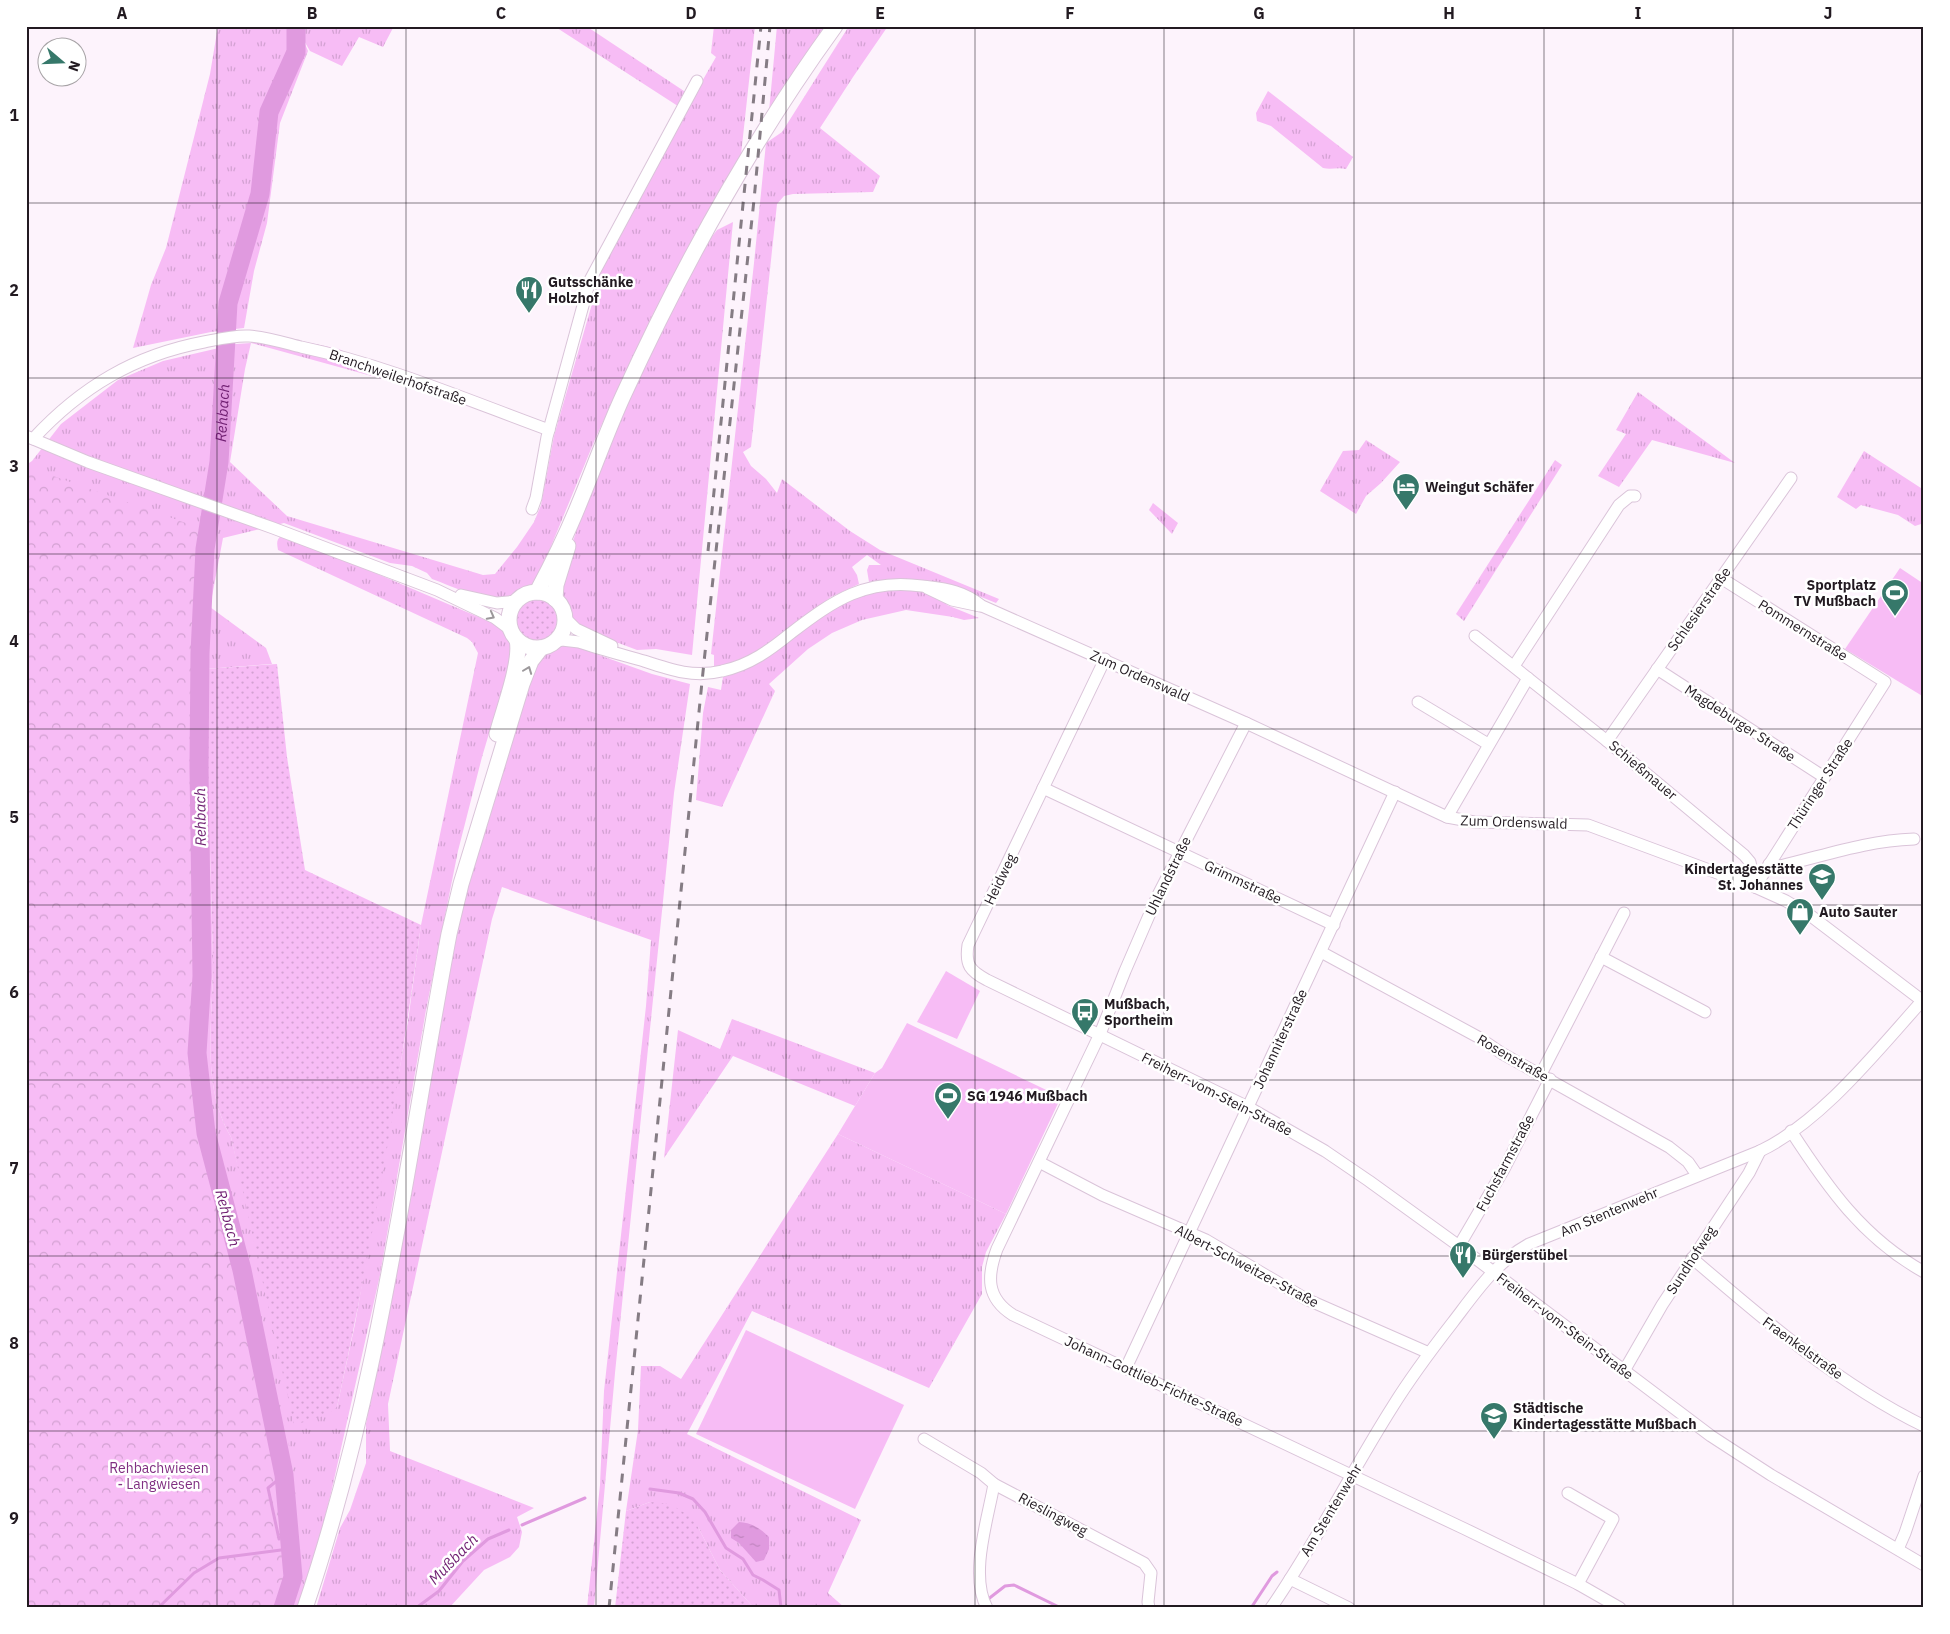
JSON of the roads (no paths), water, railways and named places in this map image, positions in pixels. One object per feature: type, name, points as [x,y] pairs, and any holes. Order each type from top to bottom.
[{"type":"main road","points":[[555,599],[556,585],[579,506],[604,438],[623,396],[695,252],[778,111],[835,26]]},
{"type":"main road","points":[[537,592],[579,506]]},
{"type":"main road","points":[[305,1608],[333,1520],[367,1379],[449,934],[478,804],[516,663],[518,650],[509,617],[512,608],[523,596],[537,592],[545,594],[555,599],[563,609],[565,618],[562,633],[531,661],[522,684],[461,884]]},
{"type":"main road","points":[[514,635],[529,648],[548,645]]},
{"type":"street","points":[[532,509],[536,498],[548,430],[590,280],[697,81]]},
{"type":"street","name":"Branchweilerhofstraße","points":[[514,635],[496,618],[437,590],[88,462],[30,437],[92,387],[126,366],[176,347],[212,340],[250,336],[330,353],[376,366],[548,430]]},
{"type":"street","name":"Schlesierstraße","points":[[1607,741],[1791,478]]},
{"type":"street","points":[[1514,666],[1619,504],[1625,499],[1635,496]]},
{"type":"street","name":"Pommernstraße","points":[[1721,578],[1885,682]]},
{"type":"street","name":"Zum Ordenswald","points":[[548,645],[562,640],[579,642],[686,674],[728,670],[755,660],[829,606],[853,593],[882,584],[903,583],[924,586],[952,600],[982,606],[1104,659],[1447,817],[1474,822],[1588,825],[1755,887],[1786,901],[1811,916],[1923,1002]]},
{"type":"street","name":"Branchweilerhofstraße","points":[[437,590],[496,603],[517,601]]},
{"type":"street","name":"Zum Ordenswald","points":[[565,618],[568,624],[580,632],[643,661]]},
{"type":"street","name":"Schießmauer","points":[[1475,636],[1607,741],[1744,855],[1750,862],[1755,887]]},
{"type":"street","name":"Heidweg","points":[[1100,1034],[977,975],[968,963],[968,945],[1104,659]]},
{"type":"street","name":"Magdeburger Straße","points":[[1657,669],[1824,777]]},
{"type":"street","points":[[1447,817],[1528,678]]},
{"type":"street","name":"Thüringer Straße","points":[[1755,887],[1885,682]]},
{"type":"street","points":[[1418,702],[1488,744]]},
{"type":"street","name":"Uhlandstraße","points":[[1100,1034],[1142,929],[1179,852],[1246,723]]},
{"type":"street","name":"Grimmstraße","points":[[1043,788],[1334,925]]},
{"type":"street","name":"Johanniterstraße","points":[[1126,1368],[1395,792]]},
{"type":"street","points":[[1768,864],[1780,866],[1851,847],[1914,839]]},
{"type":"street","name":"Fuchsfarmstraße","points":[[1460,1246],[1504,1168],[1601,957],[1624,913]]},
{"type":"street","name":"Rosenstraße","points":[[1321,952],[1478,1037],[1503,1054],[1669,1147],[1688,1162],[1697,1175]]},
{"type":"street","points":[[1601,957],[1705,1012]]},
{"type":"street","name":"Am Stentenwehr","points":[[1271,1608],[1394,1404],[1430,1353],[1493,1271],[1512,1254],[1529,1244],[1760,1151],[1779,1141],[1845,1086],[1923,1002]]},
{"type":"street","name":"Freiherr-vom-Stein-Straße","points":[[1100,1034],[1248,1107],[1344,1164],[1460,1246],[1737,1454],[1924,1565]]},
{"type":"street","name":"Johann-Gottlieb-Fichte-Straße","points":[[1100,1034],[997,1249],[992,1263],[990,1284],[1002,1308],[1013,1315],[1578,1584],[1620,1608]]},
{"type":"street","points":[[1792,1131],[1824,1181],[1858,1222],[1892,1252],[1924,1272]]},
{"type":"street","name":"Sundhofweg","points":[[1624,1371],[1692,1258],[1749,1173],[1760,1151]]},
{"type":"street","name":"Albert-Schweitzer-Straße","points":[[1039,1162],[1102,1195],[1188,1232],[1306,1298],[1430,1353]]},
{"type":"street","name":"Fraenkelstraße","points":[[1692,1258],[1760,1316],[1820,1362],[1872,1397],[1924,1426]]},
{"type":"street","name":"Rieslingweg","points":[[924,1439],[981,1473],[994,1484],[1144,1563],[1151,1573],[1149,1608]]},
{"type":"street","points":[[1898,1549],[1924,1476]]},
{"type":"street","points":[[985,1605],[980,1571],[994,1484]]},
{"type":"street","points":[[1568,1493],[1613,1519],[1578,1584]]},
{"type":"street","points":[[1290,1579],[1349,1608]]},
{"type":"water","points":[[739,1522],[756,1526],[769,1537],[769,1549],[764,1560],[756,1562],[739,1543],[731,1538],[731,1530]]},
{"type":"waterway","name":"Rehbach","points":[[283,1608],[293,1577],[284,1475],[242,1270],[206,1133],[197,1053],[202,976],[199,767],[200,653],[205,549],[219,462],[228,303],[260,194],[269,112],[296,52],[296,26]]},
{"type":"waterway","points":[[279,1539],[268,1488],[284,1475]]},
{"type":"waterway","name":"Mußbach","points":[[650,1489],[679,1493],[693,1499],[705,1512],[726,1548],[743,1559],[753,1575],[779,1590],[781,1608]]},
{"type":"waterway","name":"Mußbach","points":[[522,1525],[585,1498]]},
{"type":"waterway","name":"Mußbach","points":[[416,1608],[439,1591],[463,1561],[488,1539],[509,1530]]},
{"type":"waterway","points":[[158,1608],[194,1573],[219,1558],[281,1550]]},
{"type":"waterway","name":"Mußbach","points":[[1251,1608],[1272,1576],[1277,1572]]},
{"type":"waterway","name":"Mußbach","points":[[987,1600],[1005,1586],[1014,1585],[1061,1608]]},
{"type":"railway","points":[[708,551],[761,26]]},
{"type":"railway","points":[[609,1608],[704,662],[754,200],[770,26]]},
{"type":"place","name":"Gutsschänke Holzhof","points":[[529,314]]},
{"type":"place","name":"Weingut Schäfer","points":[[1406,511]]},
{"type":"place","name":"Sportplatz TV Mußbach","points":[[1895,617]]},
{"type":"place","name":"Kindertagesstätte St. Johannes","points":[[1822,901]]},
{"type":"place","name":"Auto Sauter","points":[[1800,936]]},
{"type":"place","name":"Mußbach, Sportheim","points":[[1085,1036]]},
{"type":"place","name":"SG 1946 Mußbach","points":[[948,1120]]},
{"type":"place","name":"Bürgerstübel","points":[[1463,1279]]},
{"type":"place","name":"Städtische Kindertagesstätte Mußbach","points":[[1494,1440]]},
{"type":"park label","name":"Rehbachwiesen - Langwiesen","points":[[159,1476]]}]
